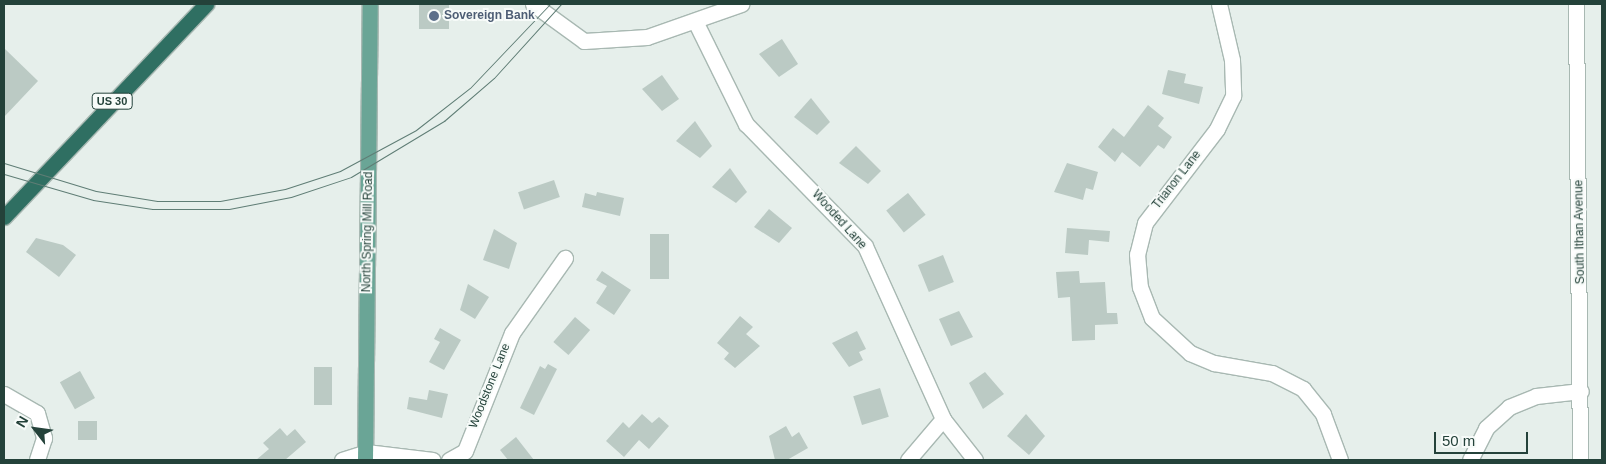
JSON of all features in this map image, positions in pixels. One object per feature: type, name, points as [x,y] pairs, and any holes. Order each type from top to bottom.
[{"type":"highway","name":"US 30","points":[[4,217],[206,4]]},
{"type":"main road","name":"North Spring Mill Road","points":[[365,456],[370,4]]},
{"type":"street","points":[[533,4],[584,41],[647,37],[741,4]]},
{"type":"street","points":[[695,21],[708,4]]},
{"type":"street","name":"Trianon Lane","points":[[1219,4],[1232,60],[1232,96],[1217,129],[1145,223],[1138,254],[1140,287],[1152,318],[1190,353],[1214,363],[1272,373],[1302,389],[1324,414],[1340,460]]},
{"type":"street","name":"South Ithan Avenue","points":[[1576,4],[1581,391],[1580,460]]},
{"type":"street","name":"Wooded Lane","points":[[695,21],[746,124],[865,246],[943,419],[975,460]]},
{"type":"street","name":"Woodstone Lane","points":[[449,460],[464,451],[512,333],[565,258]]},
{"type":"street","points":[[1470,460],[1486,428],[1509,407],[1536,396],[1581,391]]},
{"type":"street","points":[[4,394],[37,413],[44,438],[36,460]]},
{"type":"street","points":[[908,460],[943,419]]},
{"type":"street","points":[[342,460],[365,456],[433,460]]},
{"type":"building","name":"Sovereign Bank","points":[[419,4],[449,4],[449,29],[419,29]]},
{"type":"building","points":[[782,39],[798,64],[779,77],[759,54]]},
{"type":"building","points":[[4,48],[38,81],[4,117]]},
{"type":"building","points":[[1168,70],[1186,74],[1184,83],[1203,87],[1199,104],[1162,94]]},
{"type":"building","points":[[662,75],[679,99],[662,111],[642,89]]},
{"type":"building","points":[[811,98],[830,122],[817,135],[794,117]]},
{"type":"building","points":[[1148,105],[1164,118],[1158,126],[1172,137],[1164,149],[1158,145],[1140,167],[1122,152],[1115,162],[1098,147],[1113,128],[1124,137]]},
{"type":"building","points":[[695,121],[712,146],[700,158],[676,141]]},
{"type":"building","points":[[856,146],[881,171],[868,184],[839,163]]},
{"type":"building","points":[[1067,163],[1098,172],[1093,190],[1086,188],[1083,200],[1054,192]]},
{"type":"building","points":[[730,168],[747,192],[736,203],[712,187]]},
{"type":"building","points":[[554,180],[560,197],[524,209],[518,192]]},
{"type":"building","points":[[597,192],[624,198],[620,216],[582,207],[585,193],[596,196]]},
{"type":"building","points":[[908,193],[926,215],[904,232],[886,211]]},
{"type":"building","points":[[769,209],[792,228],[779,243],[754,227]]},
{"type":"building","points":[[1067,228],[1110,231],[1109,242],[1089,240],[1088,255],[1065,253]]},
{"type":"building","points":[[494,229],[517,243],[509,269],[483,260]]},
{"type":"building","points":[[650,234],[669,234],[669,279],[650,279]]},
{"type":"building","points":[[36,238],[63,245],[76,255],[59,277],[26,252]]},
{"type":"building","points":[[943,255],[954,282],[929,292],[918,265]]},
{"type":"building","points":[[602,271],[631,290],[614,315],[596,303],[607,286],[596,280]]},
{"type":"building","points":[[1079,271],[1080,283],[1105,282],[1107,313],[1117,313],[1118,324],[1095,325],[1095,340],[1072,341],[1070,297],[1058,298],[1056,272]]},
{"type":"building","points":[[468,284],[489,297],[475,319],[460,310]]},
{"type":"building","points":[[959,311],[973,337],[951,346],[939,319]]},
{"type":"building","points":[[740,316],[753,327],[746,334],[760,346],[735,368],[724,359],[729,353],[717,343]]},
{"type":"building","points":[[575,317],[590,330],[568,355],[553,342]]},
{"type":"building","points":[[440,328],[461,340],[444,370],[429,362],[440,342],[434,339]]},
{"type":"building","points":[[857,331],[866,349],[859,352],[863,360],[849,367],[832,343]]},
{"type":"building","points":[[548,364],[557,369],[534,415],[520,408],[540,366],[545,369]]},
{"type":"building","points":[[314,367],[332,367],[332,405],[314,405]]},
{"type":"building","points":[[80,371],[95,398],[75,409],[60,382]]},
{"type":"building","points":[[985,372],[1004,394],[983,409],[969,383]]},
{"type":"building","points":[[880,388],[889,417],[862,425],[853,396]]},
{"type":"building","points":[[429,390],[448,394],[442,418],[407,409],[409,397],[427,400]]},
{"type":"building","points":[[642,414],[652,423],[659,417],[669,426],[649,449],[639,440],[624,457],[606,441],[623,422],[629,428]]},
{"type":"building","points":[[1026,414],[1045,436],[1029,455],[1007,436]]},
{"type":"building","points":[[78,421],[97,421],[97,440],[78,440]]},
{"type":"building","points":[[786,426],[792,437],[799,432],[808,448],[787,460],[775,460],[769,436]]},
{"type":"building","points":[[280,428],[287,436],[295,429],[306,442],[285,460],[256,460],[269,449],[263,443]]},
{"type":"building","points":[[516,437],[534,460],[508,460],[500,450]]},
{"type":"tram line","points":[[4,163],[96,191],[157,201],[220,201],[285,189],[340,171],[416,130],[470,88],[550,4]]},
{"type":"tram line","points":[[4,174],[93,200],[152,209],[229,209],[291,197],[351,177],[444,121],[494,78],[561,4]]},
{"type":"place","name":"Sovereign Bank","points":[[434,16]]}]
